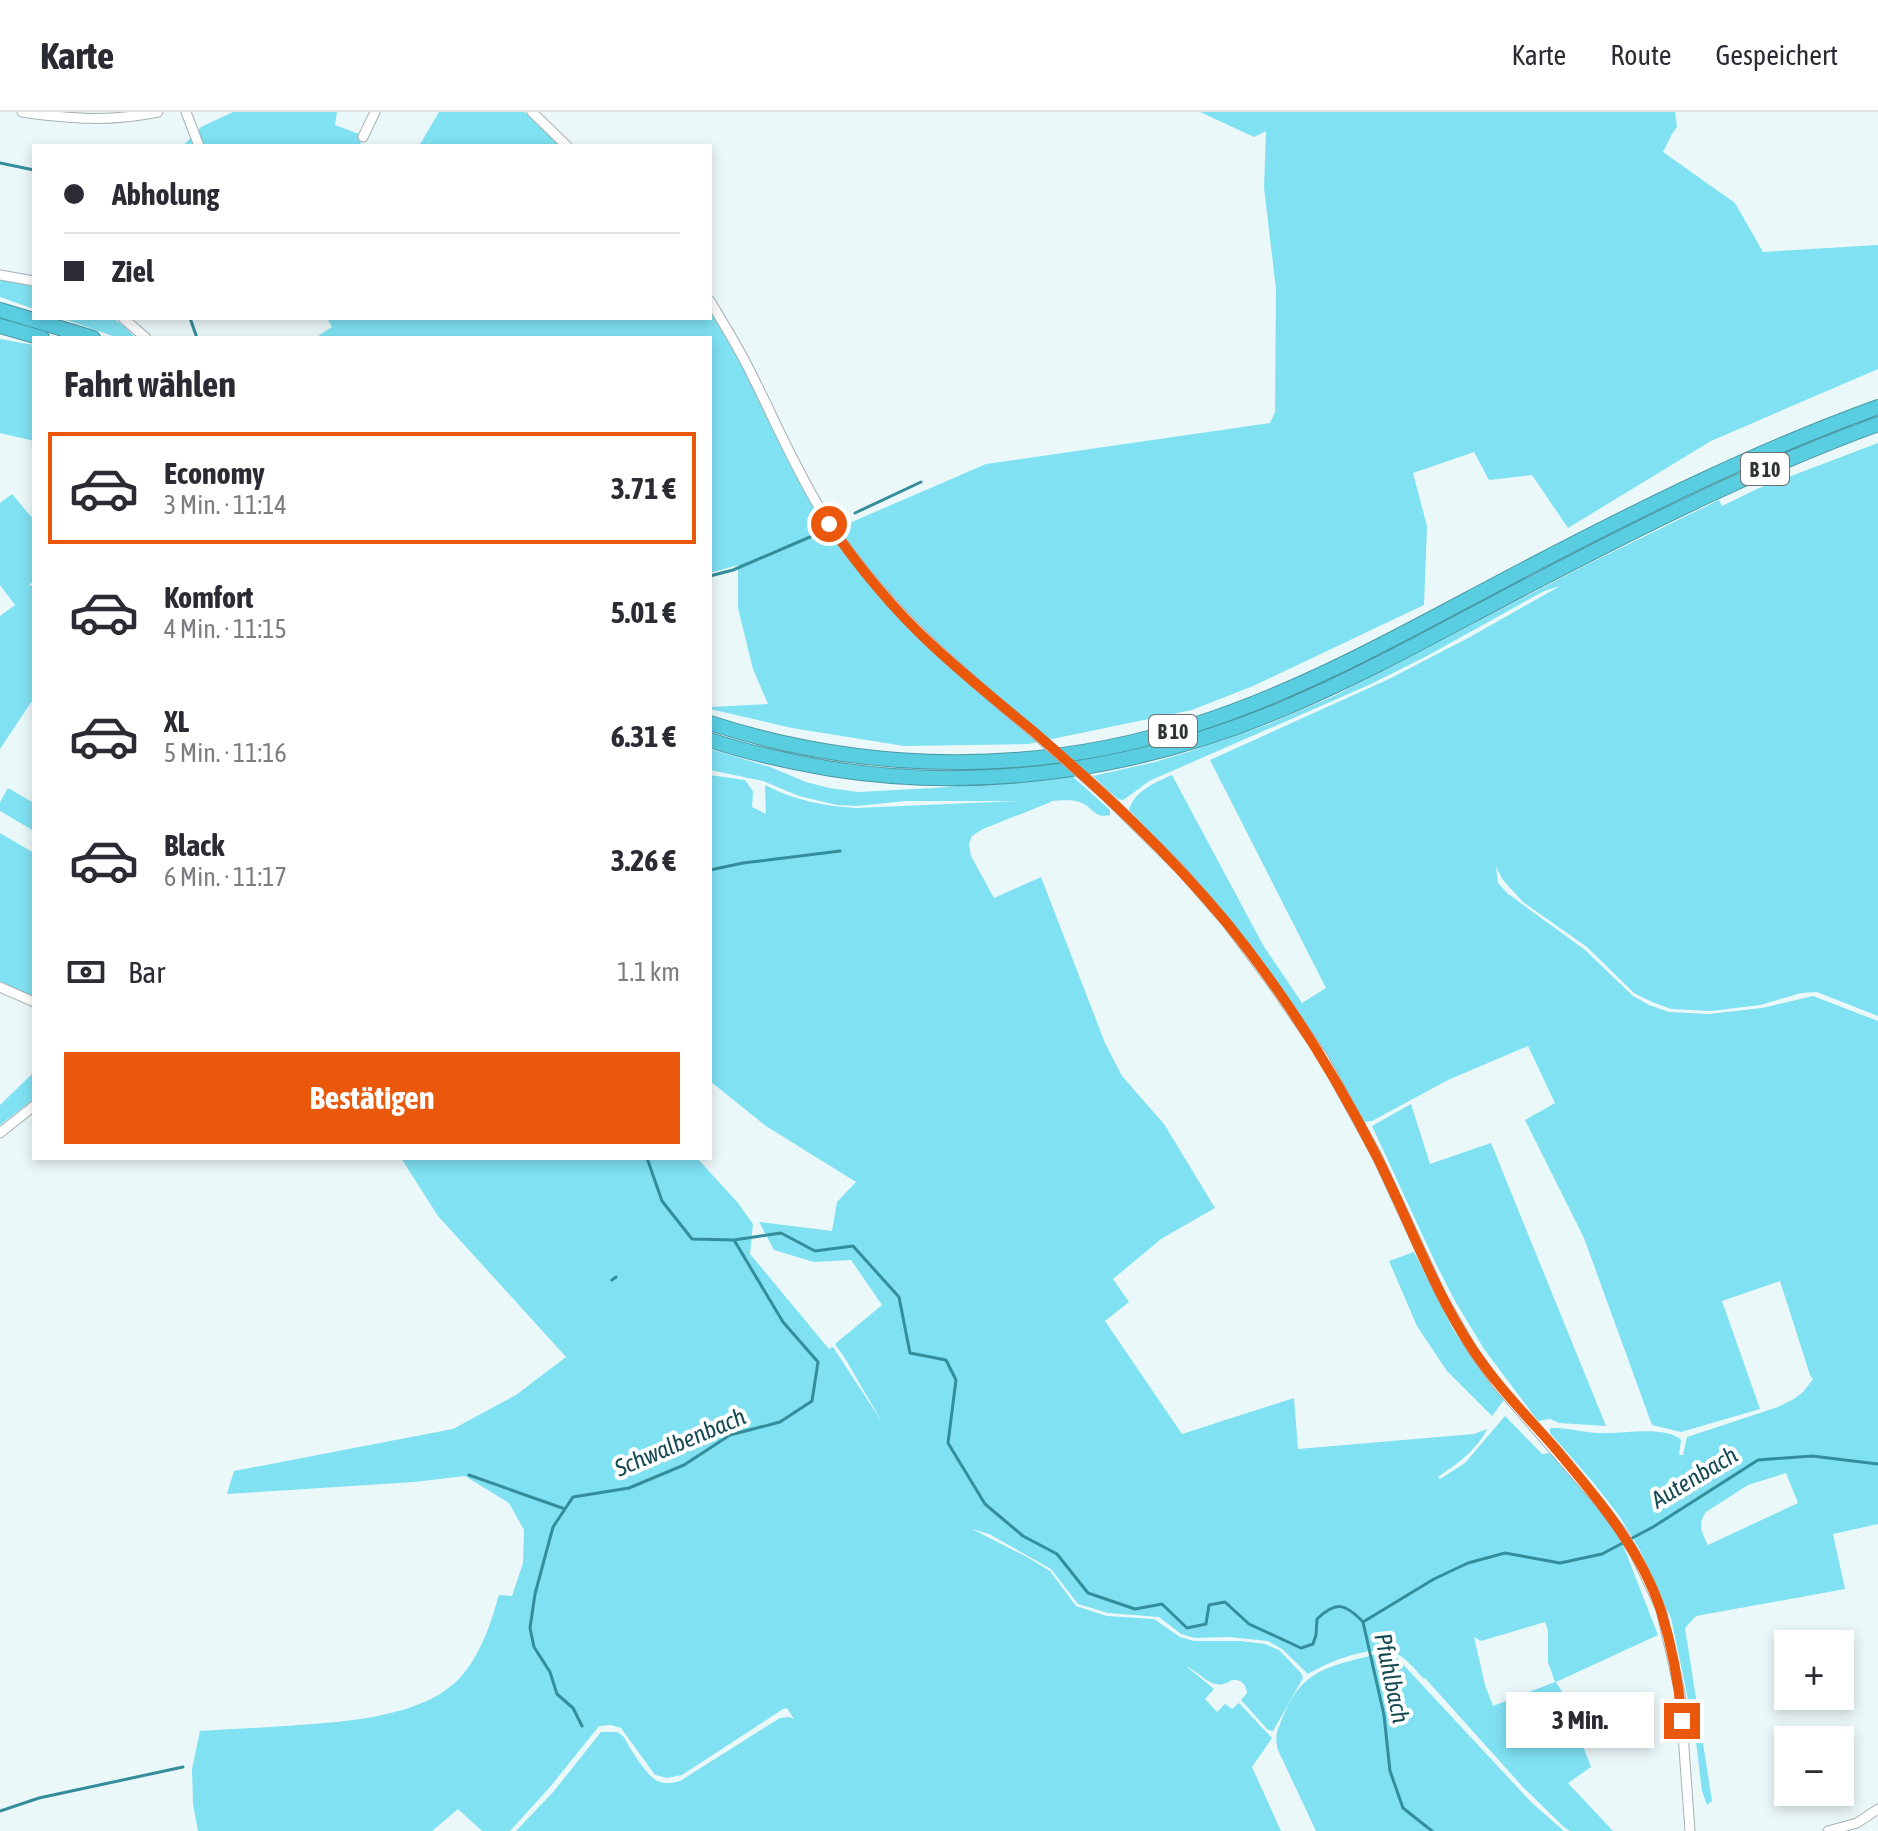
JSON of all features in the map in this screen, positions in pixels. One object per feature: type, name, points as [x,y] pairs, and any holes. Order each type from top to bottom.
[{"type":"highway","points":[[0,310],[32,318]]},
{"type":"highway","points":[[38,320],[87,336]]},
{"type":"highway","points":[[0,326],[35,336]]},
{"type":"highway","name":"B 10","points":[[712,724],[818,751],[941,763],[1046,757],[1155,736],[1240,709],[1324,673],[1701,480],[1874,407]]},
{"type":"highway","name":"B 10","points":[[712,741],[761,755],[860,773],[955,779],[1067,771],[1159,752],[1246,724],[1332,687],[1655,520],[1791,458],[1878,424]]},
{"type":"street","points":[[22,112],[68,119],[138,116],[158,112]]},
{"type":"street","points":[[186,112],[198,144]]},
{"type":"street","points":[[363,137],[375,112]]},
{"type":"street","points":[[532,112],[565,144]]},
{"type":"street","points":[[0,275],[32,281]]},
{"type":"street","points":[[712,304],[740,352],[819,508],[854,560],[929,643],[1104,794],[1179,868],[1227,923],[1323,1057],[1377,1156],[1442,1297],[1472,1349],[1496,1383],[1572,1469],[1621,1531],[1635,1554],[1661,1609],[1680,1693],[1690,1831]]},
{"type":"street","points":[[125,320],[144,336]]},
{"type":"street","points":[[0,987],[32,1001]]},
{"type":"street","points":[[0,1133],[32,1108]]},
{"type":"street","points":[[1828,1831],[1857,1823],[1878,1809]]},
{"type":"shaded area","points":[[233,112],[337,112],[335,125],[359,134],[361,144],[185,144],[201,127]]},
{"type":"shaded area","points":[[439,112],[525,112],[532,119],[536,117],[565,144],[420,144]]},
{"type":"shaded area","points":[[1200,112],[1675,112],[1677,127],[1663,152],[1735,203],[1763,252],[1878,245],[1878,369],[1711,441],[1568,528],[1532,475],[1489,480],[1474,452],[1413,473],[1427,526],[1424,605],[1253,686],[1192,710],[1028,744],[904,746],[792,728],[712,709],[712,707],[768,704],[753,669],[738,608],[738,565],[712,572],[712,336],[318,336],[332,327],[328,320],[712,320],[712,305],[830,524],[867,567],[838,528],[986,464],[1270,423],[1275,412],[1276,289],[1264,188],[1266,131],[1254,137]]},
{"type":"shaded area","points":[[0,279],[32,286],[32,308],[0,297]]},
{"type":"shaded area","points":[[67,320],[116,320],[134,336],[113,336]]},
{"type":"shaded area","points":[[0,339],[32,345],[32,441],[0,433]]},
{"type":"shaded area","points":[[1878,443],[1878,1016],[1817,992],[1801,993],[1760,1005],[1711,1011],[1671,1009],[1652,1002],[1634,993],[1587,947],[1523,902],[1496,867],[1498,883],[1507,893],[1585,950],[1633,996],[1649,1005],[1669,1012],[1709,1014],[1762,1008],[1813,996],[1878,1021],[1878,1524],[1833,1534],[1845,1589],[1696,1616],[1685,1628],[1712,1801],[1707,1805],[1671,1618],[1639,1548],[1618,1514],[1550,1433],[1550,1428],[1602,1433],[1666,1433],[1681,1440],[1679,1455],[1683,1455],[1687,1437],[1794,1399],[1813,1379],[1780,1281],[1722,1301],[1760,1409],[1681,1432],[1652,1425],[1584,1238],[1525,1120],[1555,1103],[1528,1046],[1448,1080],[1372,1121],[1363,1122],[1298,1014],[1255,951],[1210,896],[1129,810],[1141,792],[1172,775],[1263,945],[1302,1003],[1326,988],[1210,760],[1389,679],[1560,586],[1544,591],[1371,684],[1149,781],[1123,800],[1093,776],[1188,752],[1269,724],[1334,696],[1590,563],[1719,500],[1722,506],[1757,489]],"holes":[[[1786,1473],[1798,1503],[1708,1545],[1702,1532],[1706,1512],[1748,1485]]]},
{"type":"shaded area","points":[[12,494],[32,518],[32,583],[28,586],[32,585],[32,701],[0,749],[0,616],[15,605],[0,585],[0,503]]},
{"type":"shaded area","points":[[712,750],[770,767],[806,782],[858,792],[1072,776],[1110,810],[1110,815],[1104,816],[1076,801],[1050,801],[983,829],[972,836],[969,844],[971,856],[994,898],[1041,877],[1105,1043],[1122,1076],[1164,1124],[1215,1208],[1161,1239],[1113,1279],[1129,1302],[1105,1321],[1182,1434],[1294,1398],[1298,1449],[1474,1434],[1487,1429],[1472,1450],[1438,1477],[1440,1479],[1465,1463],[1505,1416],[1542,1454],[1550,1453],[1583,1489],[1621,1540],[1658,1635],[1556,1682],[1591,1767],[1568,1783],[1613,1831],[1570,1831],[1564,1827],[1522,1786],[1425,1678],[1395,1653],[1363,1653],[1327,1664],[1308,1674],[1282,1649],[1268,1641],[1195,1638],[1181,1634],[1159,1617],[1108,1613],[1078,1604],[1051,1569],[989,1534],[972,1529],[1050,1571],[1076,1606],[1107,1616],[1154,1619],[1180,1637],[1194,1641],[1240,1641],[1265,1644],[1279,1650],[1303,1678],[1273,1731],[1268,1730],[1241,1700],[1247,1693],[1246,1687],[1238,1680],[1214,1683],[1186,1666],[1214,1689],[1205,1699],[1217,1712],[1225,1704],[1232,1709],[1239,1703],[1272,1738],[1252,1767],[1281,1831],[516,1831],[554,1791],[601,1732],[617,1732],[623,1736],[649,1775],[660,1782],[673,1783],[780,1718],[794,1719],[787,1708],[682,1775],[667,1778],[655,1775],[621,1728],[599,1726],[510,1831],[482,1831],[458,1809],[432,1831],[198,1831],[192,1769],[200,1731],[356,1720],[406,1709],[428,1700],[448,1688],[464,1673],[485,1636],[499,1595],[512,1596],[523,1563],[524,1530],[509,1503],[465,1476],[227,1494],[234,1471],[453,1429],[516,1395],[566,1357],[438,1216],[402,1160],[699,1160],[753,1224],[750,1254],[829,1349],[833,1347],[882,1422],[835,1344],[882,1305],[851,1260],[814,1262],[774,1250],[759,1222],[832,1231],[837,1202],[856,1182],[766,1126],[712,1083],[712,775],[745,780],[753,791],[752,807],[766,814],[765,785],[809,801],[856,808],[1019,801],[905,801],[837,805],[799,796],[763,781],[712,770]],"holes":[[[1545,1622],[1548,1662],[1555,1682],[1493,1706],[1474,1637],[1481,1641]]]},
{"type":"shaded area","points":[[8,788],[32,802],[32,830],[0,811],[0,802]]},
{"type":"shaded area","points":[[0,833],[32,852],[32,997],[0,981]]},
{"type":"shaded area","points":[[32,1074],[32,1101],[0,1125],[0,1105]]},
{"type":"shaded area","points":[[1411,1104],[1430,1164],[1491,1143],[1606,1426],[1559,1423],[1550,1419],[1538,1421],[1484,1349],[1435,1262],[1372,1126]]},
{"type":"shaded area","points":[[1414,1252],[1453,1329],[1504,1400],[1492,1416],[1447,1371],[1417,1326],[1389,1261]]},
{"type":"shaded area","points":[[1373,1655],[1390,1655],[1398,1659],[1531,1802],[1564,1831],[1316,1831],[1278,1750],[1278,1728],[1292,1699],[1309,1678],[1331,1667]]},
{"type":"waterway","name":"Pfuhlbach","points":[[0,163],[32,170]]},
{"type":"waterway","name":"Pfuhlbach","points":[[191,320],[196,336]]},
{"type":"waterway","points":[[855,513],[921,482]]},
{"type":"waterway","points":[[712,575],[733,570],[810,537]]},
{"type":"waterway","points":[[712,870],[840,851]]},
{"type":"waterway","name":"Pfuhlbach","points":[[648,1160],[662,1201],[692,1239],[734,1240],[781,1233],[815,1251],[853,1246],[899,1297],[910,1353],[946,1360],[956,1380],[948,1443],[985,1504],[1023,1536],[1057,1554],[1088,1593],[1135,1609],[1162,1604],[1187,1628],[1206,1624],[1209,1605],[1225,1602],[1249,1624],[1301,1648],[1313,1644],[1317,1619],[1330,1609],[1346,1608],[1357,1616],[1363,1622],[1384,1715],[1390,1771],[1403,1808],[1432,1831]]},
{"type":"waterway","name":"Schwalbenbach","points":[[582,1726],[573,1708],[557,1694],[550,1672],[534,1647],[530,1628],[535,1594],[553,1527],[573,1497],[629,1488],[684,1465],[730,1435],[780,1422],[812,1401],[818,1362],[783,1322],[734,1240]]},
{"type":"waterway","points":[[612,1280],[616,1277]]},
{"type":"waterway","name":"Autenbach","points":[[1363,1622],[1434,1579],[1468,1563],[1505,1553],[1560,1563],[1602,1554],[1653,1527],[1758,1460],[1812,1456],[1878,1464]]},
{"type":"waterway","points":[[469,1475],[565,1509]]},
{"type":"waterway","points":[[0,1811],[39,1798],[183,1767]]},
{"type":"route","points":[[829,524],[854,560],[929,643],[1104,794],[1179,868],[1227,923],[1271,982],[1323,1057],[1377,1156],[1442,1297],[1472,1349],[1496,1383],[1599,1502],[1635,1554],[1661,1609],[1680,1693],[1682,1721]]}]
